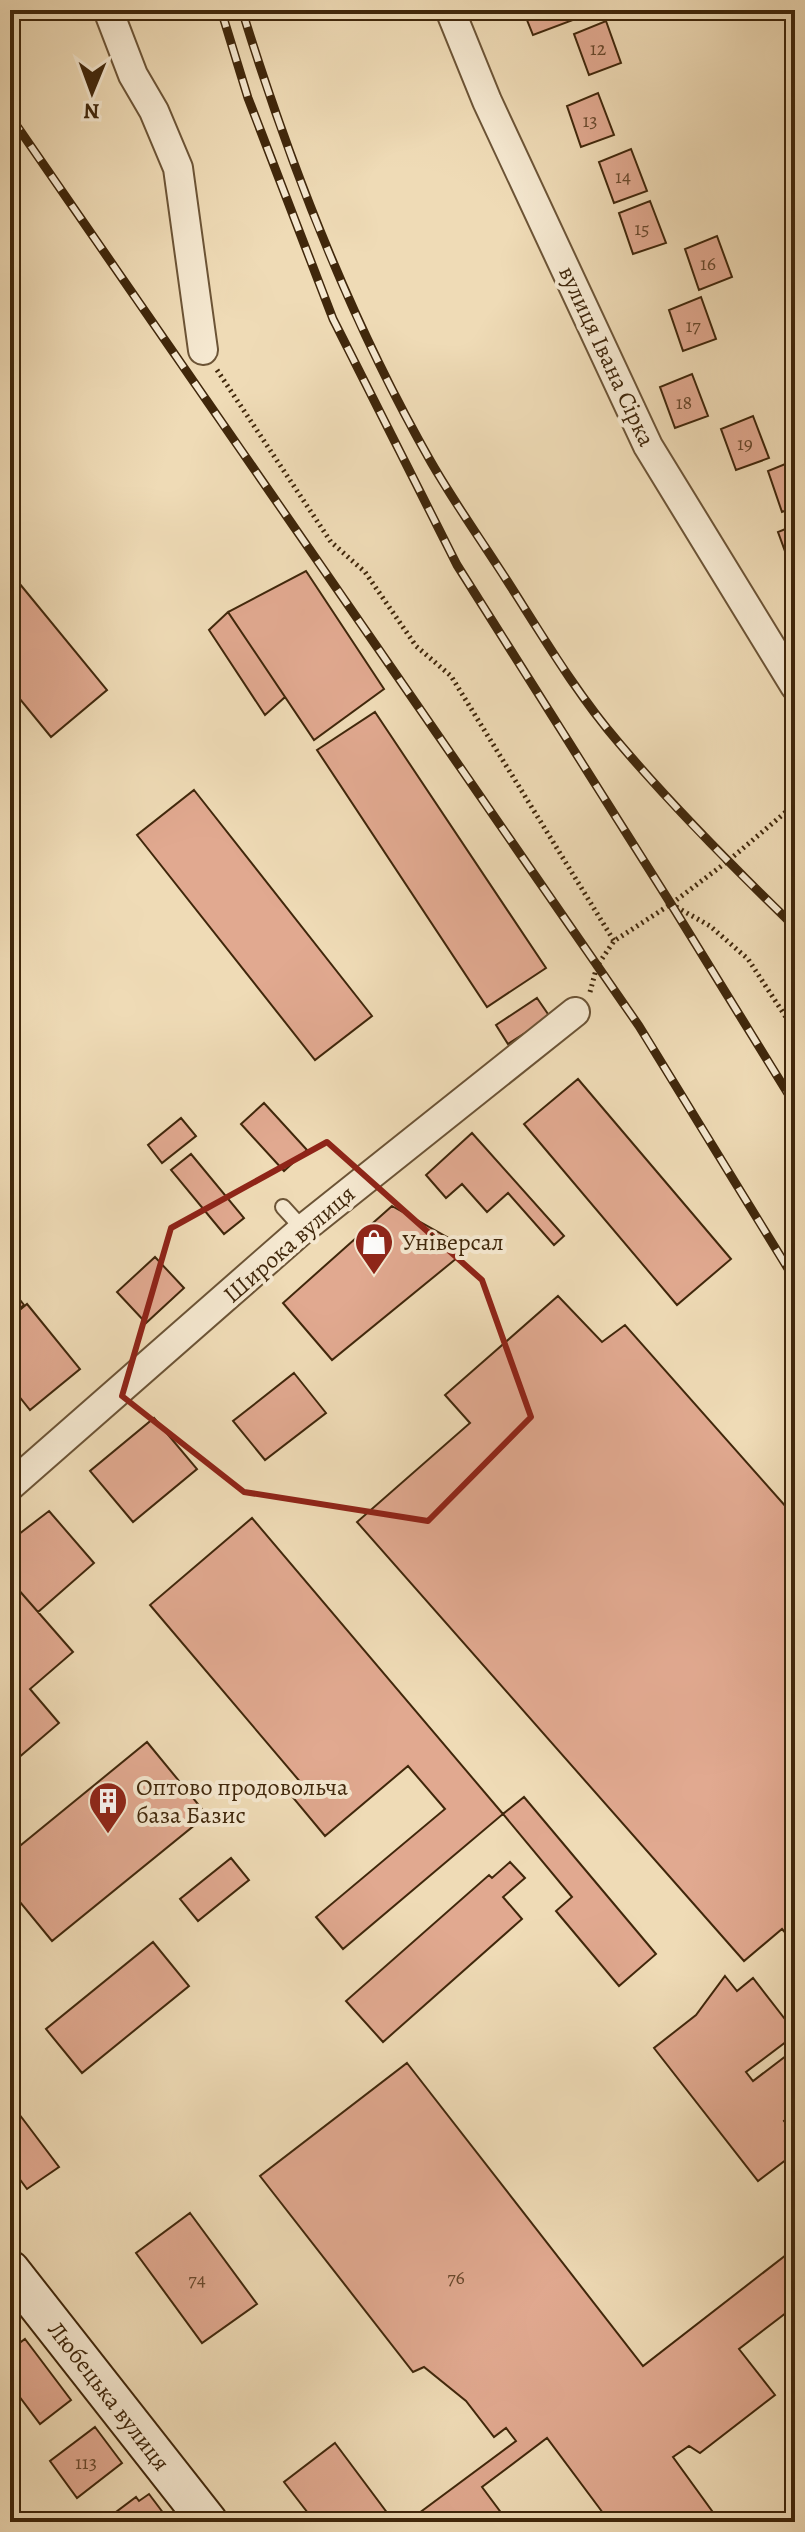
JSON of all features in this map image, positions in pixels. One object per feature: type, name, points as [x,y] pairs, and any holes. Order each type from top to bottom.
[{"type":"main road","name":"Любецька вулиця","points":[[10,2270],[208,2522]]},
{"type":"street","points":[[108,10],[133,75],[154,111],[178,168],[203,350]]},
{"type":"street","name":"вулиця Івана Сірка","points":[[450,10],[487,101],[648,446],[795,686]]},
{"type":"street","name":"Широка вулиця","points":[[10,1486],[303,1229],[575,1012]]},
{"type":"lane","points":[[283,1207],[303,1229]]},
{"type":"path","points":[[203,350],[331,542],[365,572],[416,646],[451,676],[614,941]]},
{"type":"path","points":[[575,1012],[588,999],[597,966],[614,941],[671,904],[728,861],[795,801]]},
{"type":"path","points":[[671,904],[710,926],[748,959],[795,1031]]},
{"type":"highlighted area","points":[[327,1142],[482,1280],[531,1417],[428,1521],[244,1492],[122,1396],[171,1228]]},
{"type":"building","points":[[523,10],[579,10],[581,17],[533,35]]},
{"type":"building","points":[[606,21],[621,63],[589,75],[574,34]]},
{"type":"building","points":[[598,93],[614,135],[581,147],[567,106]]},
{"type":"building","points":[[631,149],[647,191],[614,203],[599,162]]},
{"type":"building","points":[[650,201],[666,243],[633,254],[619,213]]},
{"type":"building","points":[[717,236],[732,277],[699,290],[685,249]]},
{"type":"building","points":[[701,297],[716,339],[683,351],[669,310]]},
{"type":"building","points":[[692,374],[708,416],[675,428],[660,387]]},
{"type":"building","points":[[753,416],[769,458],[736,470],[721,429]]},
{"type":"building","points":[[795,460],[795,507],[782,512],[768,471]]},
{"type":"building","points":[[795,525],[795,572],[793,573],[778,532]]},
{"type":"building","points":[[306,571],[384,689],[314,740],[228,612]]},
{"type":"building","points":[[10,572],[107,690],[51,737],[10,687]]},
{"type":"building","points":[[228,612],[285,697],[265,715],[209,630]]},
{"type":"building","points":[[375,712],[546,968],[487,1007],[317,750]]},
{"type":"building","points":[[194,790],[372,1016],[315,1060],[137,835]]},
{"type":"building","points":[[537,998],[550,1017],[508,1044],[496,1025]]},
{"type":"building","points":[[578,1079],[731,1259],[677,1305],[524,1124]]},
{"type":"building","points":[[264,1103],[307,1150],[284,1171],[241,1124]]},
{"type":"building","points":[[181,1118],[196,1136],[162,1163],[148,1145]]},
{"type":"building","points":[[472,1133],[564,1236],[554,1245],[508,1193],[487,1212],[462,1184],[446,1198],[426,1175]]},
{"type":"building","points":[[191,1154],[244,1218],[224,1234],[171,1170]]},
{"type":"building","name":"Універсал","points":[[392,1206],[468,1249],[332,1360],[283,1303]]},
{"type":"building","points":[[155,1257],[184,1288],[146,1323],[117,1292]]},
{"type":"building","points":[[10,1287],[24,1305],[10,1316]]},
{"type":"building","points":[[558,1296],[602,1342],[625,1325],[795,1517],[795,1944],[782,1929],[744,1961],[357,1522],[470,1423],[445,1395]]},
{"type":"building","points":[[27,1304],[80,1369],[30,1410],[10,1385],[10,1318]]},
{"type":"building","points":[[294,1373],[326,1413],[265,1460],[233,1421]]},
{"type":"building","points":[[154,1418],[197,1469],[133,1522],[90,1471]]},
{"type":"building","points":[[49,1511],[94,1563],[38,1612],[10,1580],[10,1541]]},
{"type":"building","points":[[252,1518],[503,1814],[343,1949],[316,1917],[445,1809],[408,1766],[325,1836],[290,1794],[302,1784],[150,1605]]},
{"type":"building","points":[[10,1580],[73,1652],[30,1689],[59,1723],[10,1765]]},
{"type":"building","name":"Оптово продовольча база Базис","points":[[147,1742],[207,1815],[52,1941],[10,1890],[10,1854]]},
{"type":"building","points":[[524,1797],[656,1954],[619,1986],[556,1911],[572,1897],[503,1814]]},
{"type":"building","points":[[231,1858],[249,1880],[198,1921],[180,1899]]},
{"type":"building","points":[[510,1862],[525,1878],[503,1897],[522,1919],[383,2042],[346,2001],[489,1875],[492,1878]]},
{"type":"building","points":[[153,1942],[189,1986],[82,2073],[46,2029]]},
{"type":"building","points":[[725,1976],[737,1991],[753,1978],[795,2032],[746,2072],[753,2081],[795,2049],[795,2112],[784,2121],[795,2135],[795,2153],[758,2181],[654,2048],[696,2015]]},
{"type":"building","points":[[407,2063],[643,2366],[795,2248],[795,2306],[739,2349],[775,2395],[700,2453],[689,2446],[673,2457],[720,2522],[600,2522],[606,2517],[547,2438],[482,2487],[508,2522],[407,2522],[516,2441],[506,2428],[494,2437],[466,2401],[424,2367],[413,2372],[260,2176]]},
{"type":"building","points":[[10,2102],[59,2167],[27,2189],[10,2166]]},
{"type":"building","points":[[190,2213],[257,2304],[202,2343],[136,2253]]},
{"type":"building","points":[[25,2339],[71,2400],[40,2424],[10,2384],[10,2350]]},
{"type":"building","points":[[95,2427],[122,2463],[77,2498],[50,2461]]},
{"type":"building","points":[[335,2443],[394,2522],[315,2522],[284,2482]]},
{"type":"building","points":[[149,2494],[170,2522],[123,2522],[116,2512],[136,2497],[139,2501]]},
{"type":"railway","points":[[221,10],[248,98],[333,319],[457,565],[795,1105]]},
{"type":"railway","points":[[242,10],[280,126],[324,241],[374,353],[440,477],[603,724],[683,814],[795,927]]},
{"type":"railway","points":[[10,116],[639,1026],[795,1280]]},
{"type":"place","name":"Універсал","points":[[374,1276]]},
{"type":"place","name":"Оптово продовольча база Базис","points":[[108,1835]]}]
